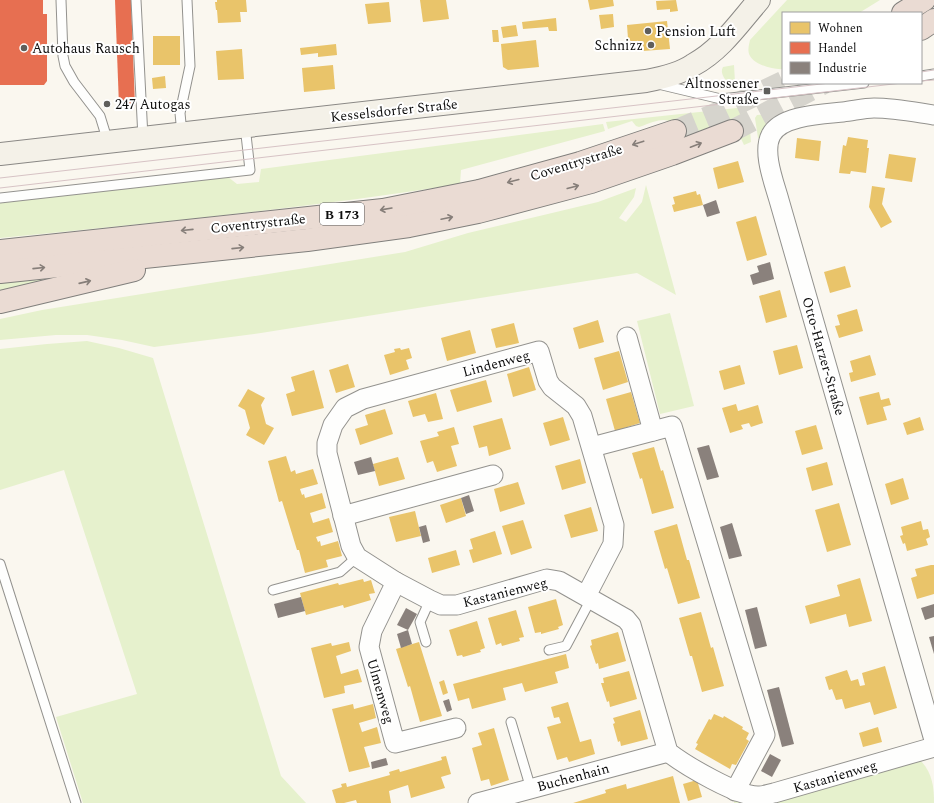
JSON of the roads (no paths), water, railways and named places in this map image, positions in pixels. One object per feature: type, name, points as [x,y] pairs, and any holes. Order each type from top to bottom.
[{"type":"highway","points":[[905,12],[924,0]]},
{"type":"highway","points":[[922,27],[934,20]]},
{"type":"highway","name":"Coventrystraße","points":[[0,251],[383,210],[478,191],[580,163],[675,131]]},
{"type":"highway","name":"B 173","points":[[0,272],[199,252],[366,233],[409,226],[478,212],[591,182],[672,154],[732,131]]},
{"type":"highway","points":[[0,302],[139,269],[199,252]]},
{"type":"street","name":"Kesselsdorfer Straße","points":[[0,154],[646,81],[660,78],[693,66],[712,53],[760,0]]},
{"type":"street","name":"Otto-Harzer-Straße","points":[[934,115],[896,109],[872,108],[811,115],[788,121],[778,126],[771,134],[768,144],[770,167],[779,200],[934,740]]},
{"type":"street","points":[[627,337],[653,431]]},
{"type":"street","name":"Lindenweg","points":[[343,516],[327,453],[327,443],[333,425],[345,408],[363,399],[539,351],[548,380],[552,387],[576,406],[582,416],[614,525],[613,544],[589,597]]},
{"type":"street","points":[[592,447],[672,426],[765,735],[735,791]]},
{"type":"street","points":[[358,557],[351,546],[343,516],[492,475]]},
{"type":"street","name":"Kastanienweg","points":[[358,557],[396,582],[441,605],[457,604],[546,579],[559,581],[626,619],[631,625],[668,752],[678,760],[735,791],[758,796],[774,793],[934,747]]},
{"type":"street","name":"Ulmenweg","points":[[396,582],[372,631],[368,647],[395,743],[456,728]]},
{"type":"street","name":"Buchenhain","points":[[478,803],[668,752]]},
{"type":"lane","points":[[61,0],[63,56],[65,66],[74,82],[100,116],[108,142]]},
{"type":"lane","points":[[136,0],[142,138]]},
{"type":"lane","points":[[182,134],[180,113],[190,66],[187,0]]},
{"type":"lane","points":[[922,76],[934,74]]},
{"type":"lane","points":[[646,81],[721,99],[855,84]]},
{"type":"lane","points":[[0,198],[250,170],[245,126]]},
{"type":"lane","points":[[273,590],[340,572],[358,557]]},
{"type":"lane","points":[[0,564],[76,803]]},
{"type":"lane","points":[[549,650],[566,646],[589,597]]},
{"type":"lane","points":[[426,642],[420,622],[430,600]]},
{"type":"lane","points":[[512,722],[531,789]]},
{"type":"tunnel","points":[[675,131],[718,113],[782,82]]},
{"type":"tunnel","points":[[732,131],[822,84]]},
{"type":"tram line","points":[[922,72],[934,70]]},
{"type":"tram line","points":[[922,81],[934,80]]},
{"type":"tram line","points":[[0,178],[821,84]]},
{"type":"tram line","points":[[0,188],[893,84]]},
{"type":"place","name":"Pension Luft","points":[[648,31]]},
{"type":"place","name":"Schnizz","points":[[651,45]]},
{"type":"place","name":"Autohaus Rausch","points":[[24,48]]},
{"type":"place","name":"Altnossener Straße","points":[[767,91]]},
{"type":"place","name":"247 Autogas","points":[[107,104]]}]
